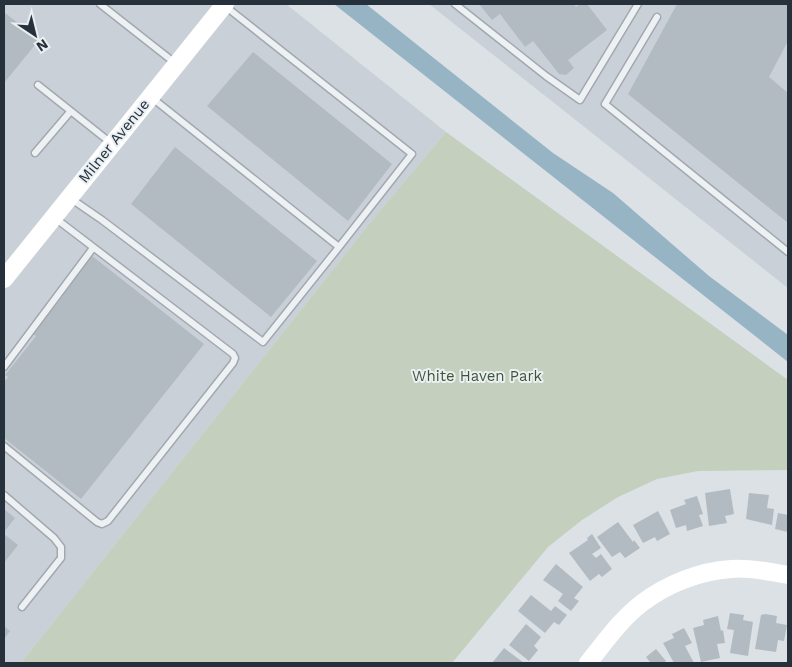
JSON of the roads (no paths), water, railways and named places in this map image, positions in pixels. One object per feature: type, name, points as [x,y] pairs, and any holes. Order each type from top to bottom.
[{"type":"main road","name":"Milner Avenue","points":[[4,279],[224,4]]},
{"type":"main road","points":[[588,663],[617,627],[642,603],[680,582],[694,576],[732,568],[770,571],[788,575]]},
{"type":"lane","points":[[100,4],[176,64]]},
{"type":"lane","points":[[69,198],[110,226],[263,342],[339,247],[412,154],[224,4]]},
{"type":"lane","points":[[455,4],[546,76],[580,100],[638,4]]},
{"type":"lane","points":[[657,17],[605,104],[788,252]]},
{"type":"lane","points":[[38,85],[112,144]]},
{"type":"lane","points":[[150,96],[339,247]]},
{"type":"lane","points":[[35,153],[70,112]]},
{"type":"lane","points":[[4,446],[97,522],[102,524],[108,522],[235,358],[233,354],[54,217]]},
{"type":"lane","points":[[4,367],[93,248]]},
{"type":"lane","points":[[4,495],[61,546],[61,558],[22,607]]},
{"type":"water","points":[[334,4],[366,4],[553,153],[613,193],[709,276],[788,335],[788,362]]},
{"type":"park label","name":"White Haven Park","points":[[477,376]]}]
